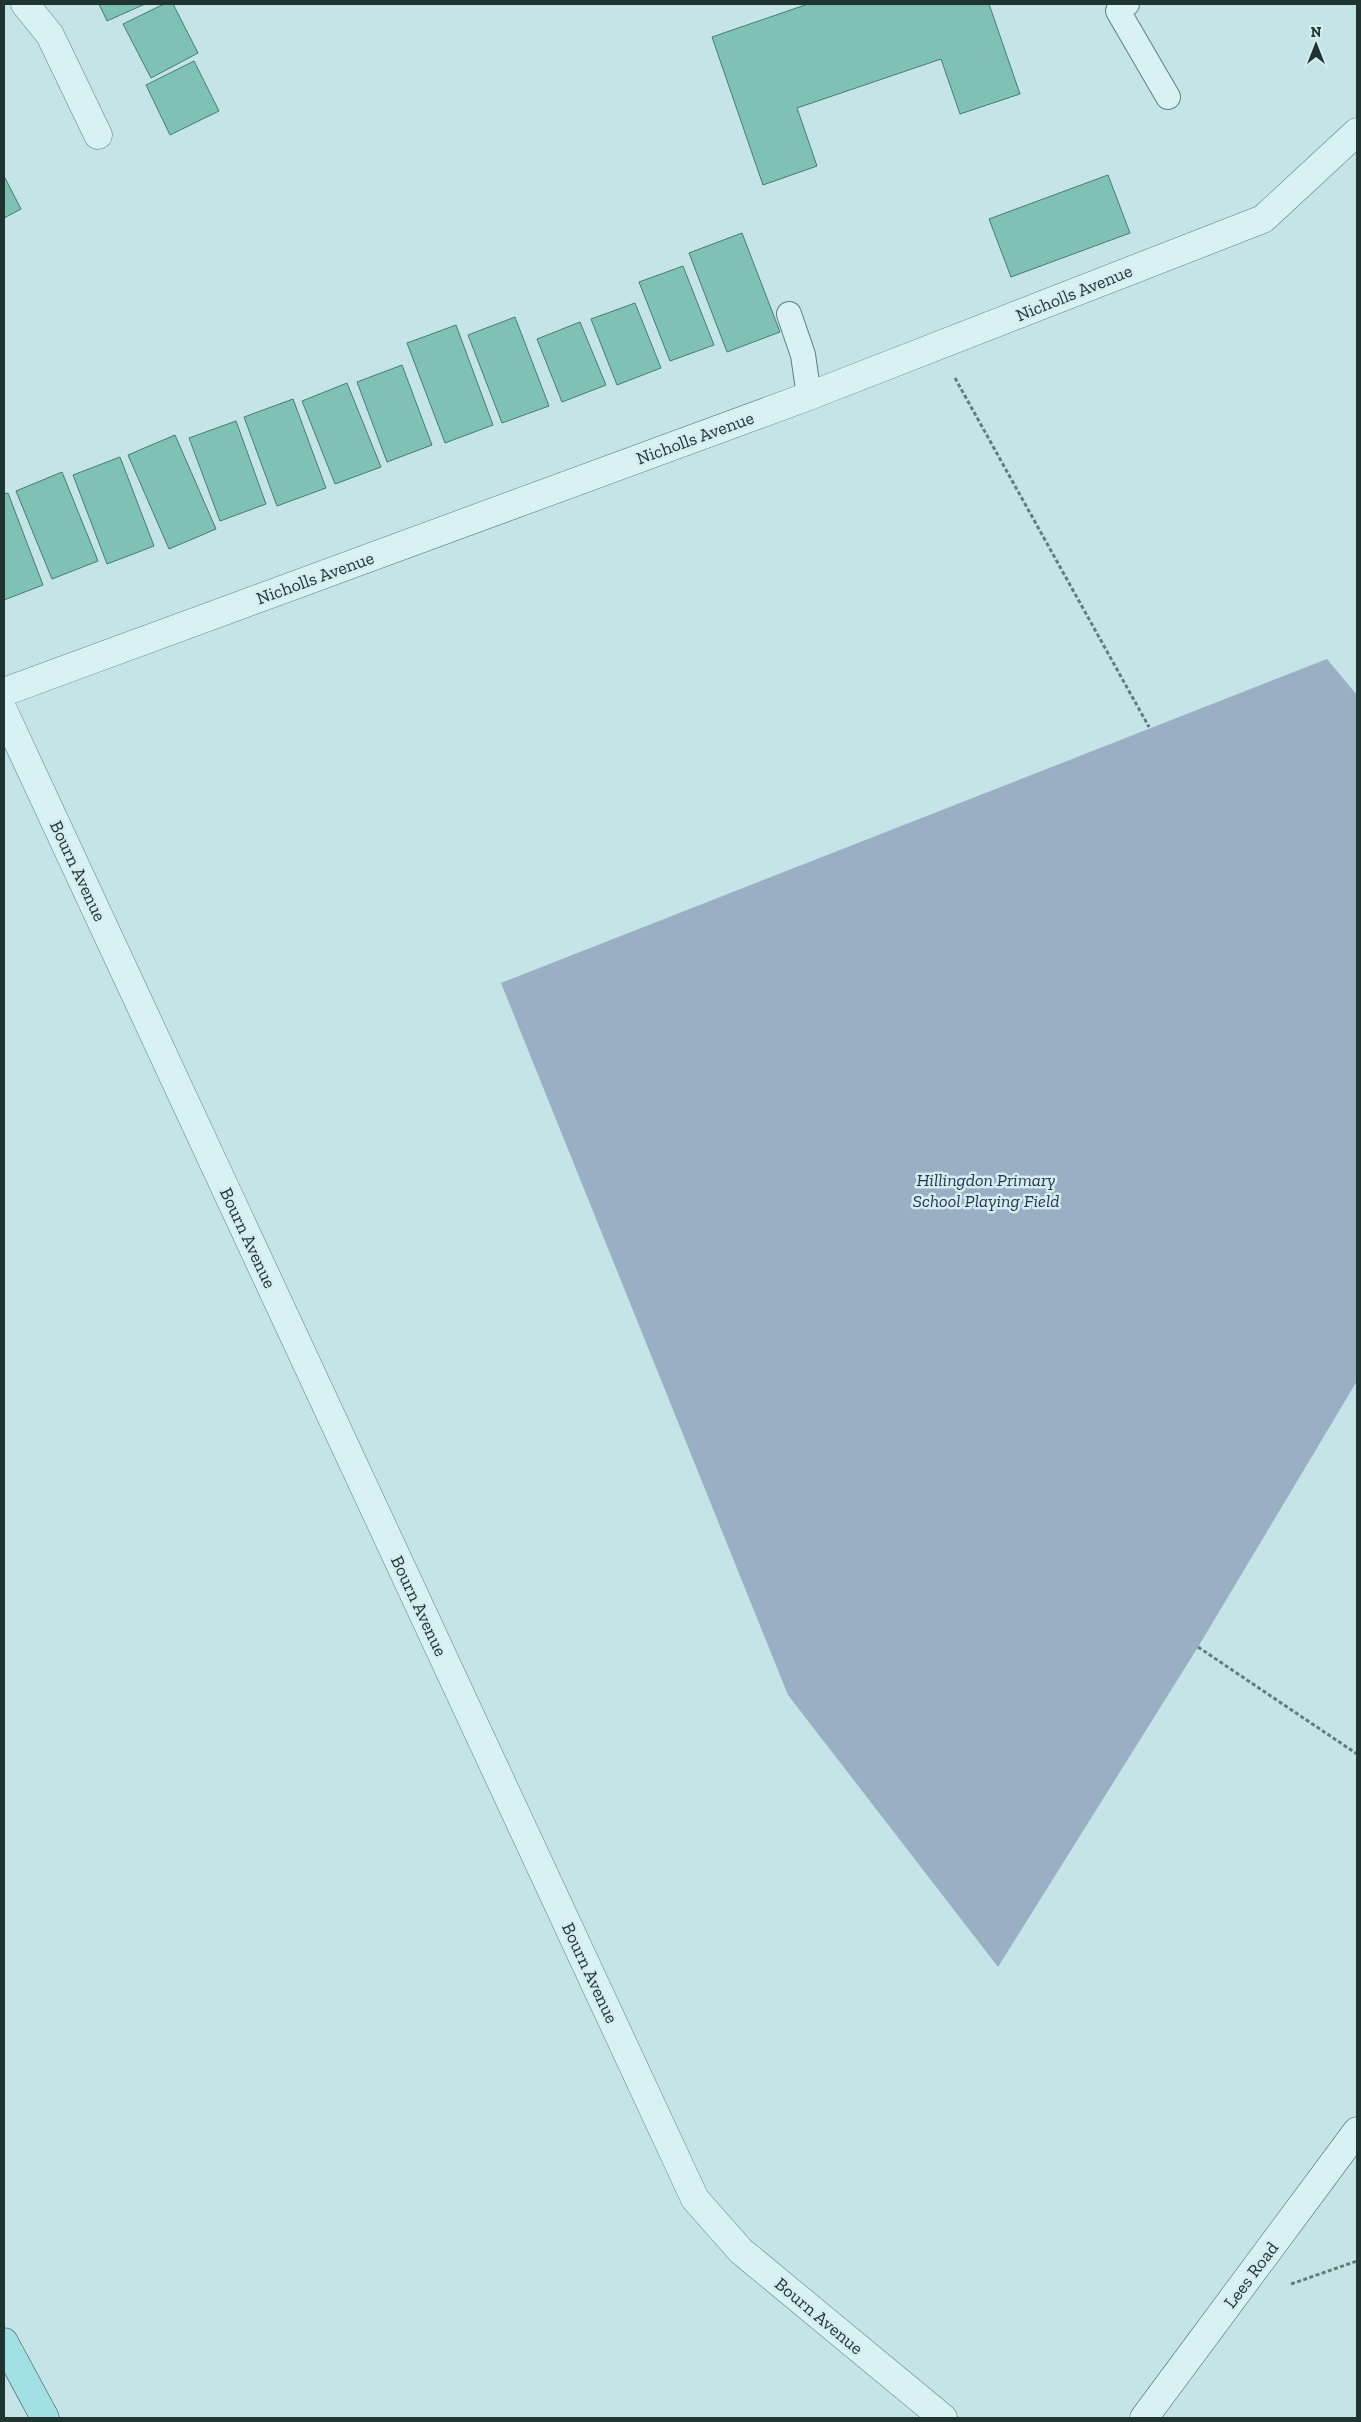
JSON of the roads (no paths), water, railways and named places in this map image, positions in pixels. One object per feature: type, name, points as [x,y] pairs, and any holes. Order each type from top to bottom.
[{"type":"main road","points":[[4,2342],[45,2418]]},
{"type":"street","points":[[25,4],[50,34],[98,135]]},
{"type":"street","name":"Nicholls Avenue","points":[[4,692],[809,396],[1263,219],[1357,132]]},
{"type":"street","name":"Bourn Avenue","points":[[4,712],[695,2199],[741,2251],[943,2418]]},
{"type":"street","name":"Lees Road","points":[[1144,2418],[1352,2149]]},
{"type":"lane","points":[[1126,4],[1118,11],[1168,97]]},
{"type":"lane","points":[[789,314],[804,355],[809,396]]},
{"type":"park label","name":"Hillingdon Primary School Playing Field","points":[[986,1190]]}]
